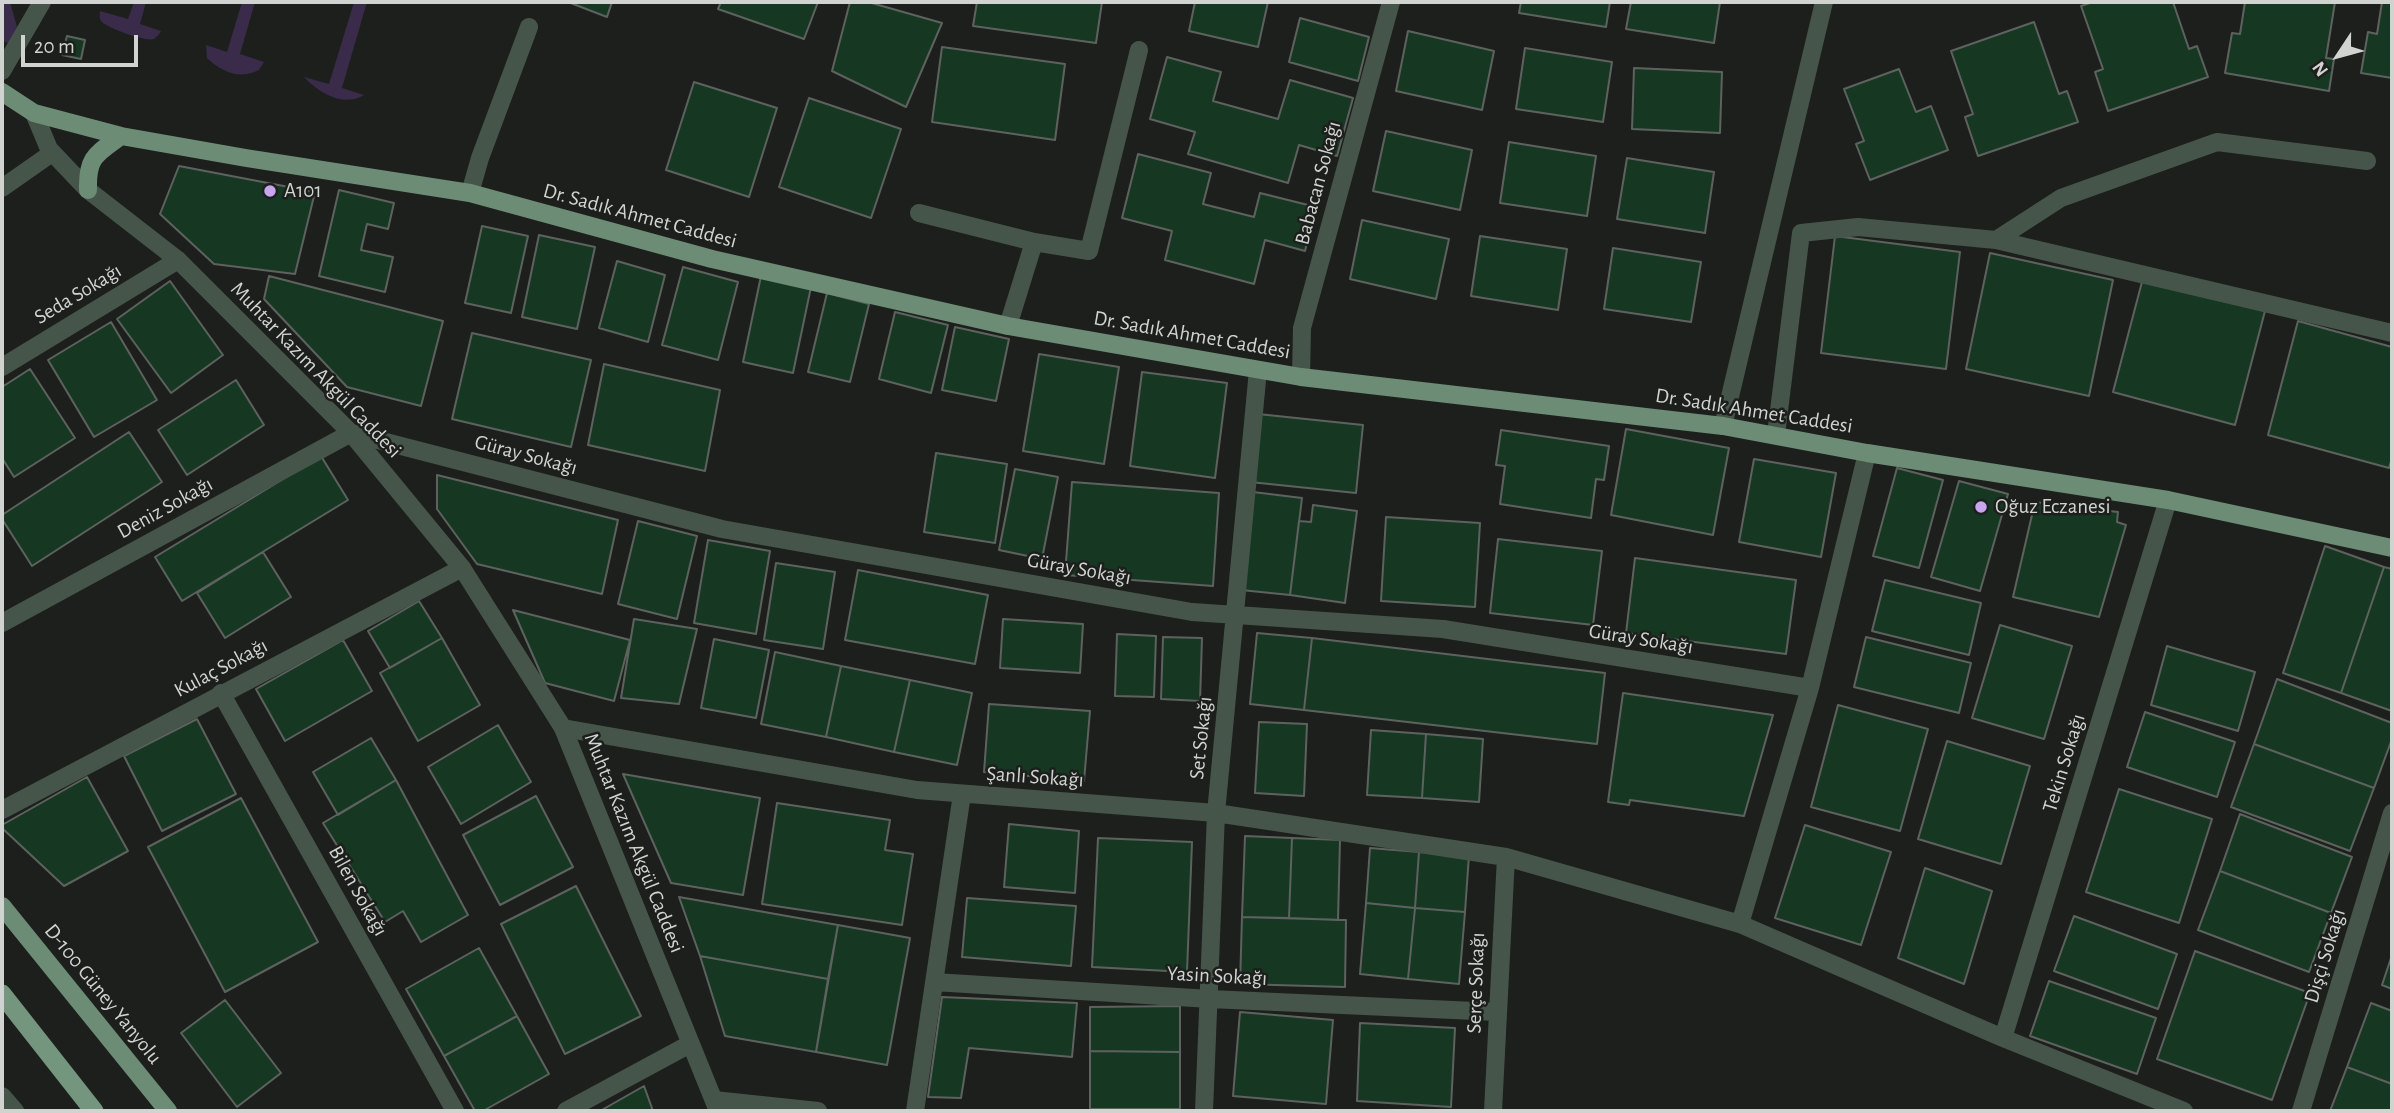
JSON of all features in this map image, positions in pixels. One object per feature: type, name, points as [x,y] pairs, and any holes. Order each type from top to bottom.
[{"type":"highway","points":[[2,994],[94,1111]]},
{"type":"main road","name":"Dr. Sadık Ahmet Caddesi","points":[[2,92],[34,113],[121,135],[246,158],[470,193],[712,260],[1008,326],[1301,377],[1723,426],[1867,453],[2168,500],[2392,548]]},
{"type":"main road","points":[[88,190],[87,169],[98,153],[121,135]]},
{"type":"main road","name":"D-100 Güney Yanyolu","points":[[2,906],[168,1111]]},
{"type":"street","points":[[2,71],[42,2]]},
{"type":"street","name":"Babacan Sokağı","points":[[1301,377],[1302,328],[1391,2]]},
{"type":"street","points":[[1723,426],[1824,2]]},
{"type":"street","points":[[470,193],[480,158],[529,27]]},
{"type":"street","points":[[919,213],[1034,242],[1089,251],[1139,50]]},
{"type":"street","name":"Muhtar Kazım Akgül Caddesi","points":[[34,113],[52,153],[88,190],[178,260],[351,433],[461,568],[563,728],[716,1106]]},
{"type":"street","points":[[1996,240],[2061,198],[2217,142],[2367,161]]},
{"type":"street","points":[[2,188],[52,153]]},
{"type":"street","points":[[1776,435],[1801,233],[1858,227],[1996,240],[2392,333]]},
{"type":"street","points":[[1008,326],[1034,242]]},
{"type":"street","name":"Seda Sokağı","points":[[2,367],[178,260]]},
{"type":"street","name":"Set Sokağı","points":[[1204,1111],[1216,813],[1258,370]]},
{"type":"street","name":"Güray Sokağı","points":[[351,433],[722,529],[1192,612],[1443,629],[1810,688]]},
{"type":"street","name":"Deniz Sokağı","points":[[2,623],[351,433]]},
{"type":"street","points":[[1740,924],[1810,688],[1867,453]]},
{"type":"street","name":"Tekin Sokağı","points":[[2003,1038],[2168,500]]},
{"type":"street","name":"Kulaç Sokağı","points":[[2,810],[461,568]]},
{"type":"street","name":"Bilen Sokağı","points":[[221,693],[455,1111]]},
{"type":"street","name":"Şanlı Sokağı","points":[[563,728],[917,790],[1216,813],[1506,857],[1740,924],[2003,1038],[2184,1111]]},
{"type":"street","points":[[915,1111],[962,794]]},
{"type":"street","name":"Dişçi Sokağı","points":[[2301,1111],[2392,813]]},
{"type":"street","name":"Serçe Sokağı","points":[[1493,1111],[1506,857]]},
{"type":"street","name":"Yasin Sokağı","points":[[934,982],[1497,1013]]},
{"type":"street","points":[[566,1111],[690,1044]]},
{"type":"street","points":[[2,1096],[15,1111]]},
{"type":"street","points":[[716,1106],[818,1111]]},
{"type":"shaded area","points":[[2,2],[10,2],[17,27],[9,44],[2,40]]},
{"type":"shaded area","points":[[134,2],[146,2],[140,24],[161,31],[154,39],[126,34],[101,21],[100,11],[128,19]]},
{"type":"shaded area","points":[[242,2],[255,2],[240,54],[264,62],[259,70],[238,74],[225,71],[207,58],[206,45],[227,52]]},
{"type":"shaded area","points":[[354,2],[367,2],[342,88],[364,95],[348,100],[324,93],[304,77],[329,84]]},
{"type":"building","points":[[568,2],[612,2],[607,17]]},
{"type":"building","points":[[721,2],[818,2],[804,39],[718,9]]},
{"type":"building","points":[[850,2],[868,2],[942,23],[906,107],[832,71]]},
{"type":"building","points":[[977,2],[1102,2],[1096,43],[973,26]]},
{"type":"building","points":[[1195,2],[1268,2],[1258,47],[1189,31]]},
{"type":"building","points":[[1521,2],[1610,2],[1606,27],[1519,13]]},
{"type":"building","points":[[1631,2],[1720,2],[1714,43],[1626,29]]},
{"type":"building","points":[[2093,2],[2173,2],[2189,49],[2197,46],[2208,77],[2108,111],[2095,72],[2103,69],[2081,6]]},
{"type":"building","points":[[2245,2],[2335,2],[2326,58],[2334,59],[2329,91],[2225,73],[2232,33],[2240,34]]},
{"type":"building","points":[[2382,2],[2392,2],[2392,78],[2361,73],[2368,32],[2377,34]]},
{"type":"building","points":[[1300,18],[1369,37],[1358,81],[1289,62]]},
{"type":"building","points":[[2034,22],[2059,94],[2067,91],[2078,122],[1978,156],[1965,117],[1973,114],[1951,51]]},
{"type":"building","points":[[1408,31],[1494,51],[1482,110],[1396,91]]},
{"type":"building","points":[[67,36],[85,40],[81,59],[62,55]]},
{"type":"building","points":[[942,47],[1065,64],[1055,140],[932,122]]},
{"type":"building","points":[[1525,48],[1612,62],[1603,122],[1516,109]]},
{"type":"building","points":[[1167,57],[1221,72],[1213,101],[1278,119],[1290,80],[1353,98],[1337,156],[1299,145],[1288,183],[1188,154],[1195,132],[1150,119]]},
{"type":"building","points":[[1634,68],[1722,72],[1720,133],[1632,129]]},
{"type":"building","points":[[1899,69],[1916,112],[1931,106],[1948,150],[1870,180],[1856,144],[1864,141],[1844,89]]},
{"type":"building","points":[[694,82],[777,108],[749,197],[666,170]]},
{"type":"building","points":[[809,98],[901,129],[871,218],[779,187]]},
{"type":"building","points":[[1386,131],[1472,150],[1460,210],[1373,191]]},
{"type":"building","points":[[1509,142],[1596,156],[1587,216],[1500,203]]},
{"type":"building","points":[[1138,154],[1211,173],[1203,204],[1254,217],[1260,193],[1316,207],[1305,251],[1265,240],[1254,284],[1165,260],[1172,231],[1122,218]]},
{"type":"building","points":[[1627,158],[1714,172],[1705,233],[1617,219]]},
{"type":"building","points":[[179,166],[315,192],[295,274],[214,264],[160,214]]},
{"type":"building","points":[[339,190],[394,203],[388,229],[367,224],[361,250],[393,257],[385,292],[319,276]]},
{"type":"building","points":[[1362,220],[1449,239],[1436,299],[1350,279]]},
{"type":"building","points":[[482,226],[528,236],[511,313],[465,303]]},
{"type":"building","points":[[539,235],[595,247],[577,329],[522,317]]},
{"type":"building","points":[[1480,236],[1567,249],[1558,310],[1471,296]]},
{"type":"building","points":[[1835,236],[1960,252],[1946,369],[1821,353]]},
{"type":"building","points":[[1613,248],[1701,262],[1691,322],[1604,309]]},
{"type":"building","points":[[1990,253],[2113,280],[2089,396],[1966,369]]},
{"type":"building","points":[[617,261],[665,275],[648,342],[599,328]]},
{"type":"building","points":[[683,267],[738,282],[718,360],[662,345]]},
{"type":"building","points":[[269,276],[443,321],[421,406],[347,387],[264,299]]},
{"type":"building","points":[[761,276],[811,287],[793,373],[743,362]]},
{"type":"building","points":[[2143,278],[2265,311],[2235,425],[2113,392]]},
{"type":"building","points":[[170,281],[223,355],[171,393],[117,319]]},
{"type":"building","points":[[827,293],[869,304],[850,382],[808,372]]},
{"type":"building","points":[[895,312],[948,325],[931,393],[879,379]]},
{"type":"building","points":[[2298,321],[2392,347],[2392,458],[2389,468],[2268,435]]},
{"type":"building","points":[[111,322],[157,400],[94,437],[48,360]]},
{"type":"building","points":[[955,327],[1009,339],[996,401],[942,390]]},
{"type":"building","points":[[472,333],[591,360],[571,447],[452,419]]},
{"type":"building","points":[[1039,354],[1119,367],[1104,464],[1023,451]]},
{"type":"building","points":[[604,364],[720,390],[705,471],[588,445]]},
{"type":"building","points":[[30,369],[75,438],[14,477],[2,458],[2,387]]},
{"type":"building","points":[[1142,372],[1227,383],[1215,478],[1130,466]]},
{"type":"building","points":[[236,380],[264,425],[187,475],[158,430]]},
{"type":"building","points":[[1258,414],[1363,425],[1356,493],[1250,482]]},
{"type":"building","points":[[1626,429],[1729,448],[1713,535],[1611,515]]},
{"type":"building","points":[[1501,430],[1609,446],[1604,480],[1596,479],[1591,518],[1500,504],[1505,466],[1496,465]]},
{"type":"building","points":[[129,432],[162,482],[32,566],[2,515]]},
{"type":"building","points":[[936,453],[1007,464],[995,543],[924,532]]},
{"type":"building","points":[[321,456],[348,500],[182,601],[155,557]]},
{"type":"building","points":[[1754,459],[1836,473],[1821,557],[1739,542]]},
{"type":"building","points":[[1897,468],[1943,480],[1919,568],[1873,556]]},
{"type":"building","points":[[1015,469],[1058,477],[1042,559],[999,550]]},
{"type":"building","points":[[437,475],[618,520],[602,594],[477,564],[437,509]]},
{"type":"building","points":[[1959,481],[2008,494],[1980,591],[1931,577]]},
{"type":"building","points":[[1072,482],[1219,493],[1213,586],[1065,575]]},
{"type":"building","points":[[1253,492],[1302,498],[1290,595],[1241,590]]},
{"type":"building","points":[[2035,502],[2118,512],[2117,522],[2126,525],[2099,617],[2013,597]]},
{"type":"building","points":[[1313,505],[1357,511],[1345,603],[1290,595],[1299,521],[1311,522]]},
{"type":"building","points":[[1386,517],[1480,523],[1475,607],[1381,601]]},
{"type":"building","points":[[638,521],[697,536],[677,619],[618,604]]},
{"type":"building","points":[[1498,539],[1602,551],[1593,625],[1490,613]]},
{"type":"building","points":[[708,540],[770,551],[756,634],[694,623]]},
{"type":"building","points":[[2325,546],[2384,567],[2341,693],[2283,673]]},
{"type":"building","points":[[263,552],[291,597],[225,638],[197,593]]},
{"type":"building","points":[[1635,558],[1796,580],[1786,654],[1626,633]]},
{"type":"building","points":[[776,563],[835,572],[823,649],[764,640]]},
{"type":"building","points":[[2384,567],[2392,569],[2392,711],[2341,693]]},
{"type":"building","points":[[858,570],[988,595],[975,664],[845,640]]},
{"type":"building","points":[[1885,580],[1981,603],[1969,655],[1872,631]]},
{"type":"building","points":[[419,601],[442,638],[390,668],[368,631]]},
{"type":"building","points":[[513,610],[630,640],[614,701],[545,683]]},
{"type":"building","points":[[634,619],[697,629],[679,704],[621,698]]},
{"type":"building","points":[[1003,619],[1083,624],[1080,673],[1000,668]]},
{"type":"building","points":[[2000,625],[2072,646],[2044,739],[1972,718]]},
{"type":"building","points":[[1257,633],[1312,638],[1304,710],[1250,704]]},
{"type":"building","points":[[1117,634],[1156,636],[1154,697],[1115,696]]},
{"type":"building","points":[[1163,637],[1202,638],[1200,701],[1161,699]]},
{"type":"building","points":[[1866,637],[1971,663],[1959,713],[1854,687]]},
{"type":"building","points":[[442,638],[480,705],[418,741],[380,673]]},
{"type":"building","points":[[1312,638],[1605,673],[1597,744],[1304,710]]},
{"type":"building","points":[[714,639],[769,650],[756,718],[701,708]]},
{"type":"building","points":[[343,640],[372,691],[285,741],[256,689]]},
{"type":"building","points":[[2167,646],[2255,672],[2238,731],[2151,705]]},
{"type":"building","points":[[775,652],[841,666],[826,737],[761,724]]},
{"type":"building","points":[[841,666],[910,680],[894,752],[826,737]]},
{"type":"building","points":[[2277,679],[2392,723],[2392,739],[2374,788],[2254,744]]},
{"type":"building","points":[[910,680],[972,693],[957,765],[894,752]]},
{"type":"building","points":[[1623,693],[1773,715],[1744,816],[1630,800],[1629,805],[1608,802]]},
{"type":"building","points":[[989,704],[1090,711],[1084,781],[984,772]]},
{"type":"building","points":[[1838,705],[1928,729],[1900,831],[1811,807]]},
{"type":"building","points":[[2145,712],[2235,742],[2217,797],[2127,767]]},
{"type":"building","points":[[197,719],[236,794],[162,831],[124,756]]},
{"type":"building","points":[[1259,722],[1307,724],[1304,796],[1255,793]]},
{"type":"building","points":[[498,725],[531,782],[461,824],[428,767]]},
{"type":"building","points":[[1371,730],[1426,734],[1422,798],[1367,795]]},
{"type":"building","points":[[1426,734],[1483,739],[1479,802],[1422,798]]},
{"type":"building","points":[[371,738],[396,780],[338,815],[313,772]]},
{"type":"building","points":[[1947,741],[2030,766],[2001,864],[1918,839]]},
{"type":"building","points":[[2254,744],[2374,788],[2350,851],[2231,807]]},
{"type":"building","points":[[623,774],[760,798],[743,895],[671,883]]},
{"type":"building","points":[[87,777],[128,851],[64,886],[2,828],[2,825]]},
{"type":"building","points":[[396,780],[468,915],[421,942],[403,911],[385,922],[323,823]]},
{"type":"building","points":[[2119,789],[2212,819],[2179,923],[2086,892]]},
{"type":"building","points":[[536,796],[573,867],[500,905],[463,835]]},
{"type":"building","points":[[241,798],[318,942],[225,992],[148,847]]},
{"type":"building","points":[[777,803],[890,820],[885,850],[913,854],[902,925],[762,904]]},
{"type":"building","points":[[2240,814],[2352,857],[2331,913],[2220,871]]},
{"type":"building","points":[[1009,824],[1079,831],[1075,893],[1004,887]]},
{"type":"building","points":[[1805,825],[1891,852],[1861,945],[1775,918]]},
{"type":"building","points":[[1245,836],[1292,838],[1289,918],[1242,917]]},
{"type":"building","points":[[1098,838],[1192,842],[1187,972],[1092,967]]},
{"type":"building","points":[[1292,838],[1340,840],[1338,920],[1289,918]]},
{"type":"building","points":[[1370,848],[1419,852],[1415,908],[1366,903]]},
{"type":"building","points":[[1419,852],[1469,855],[1465,912],[1415,908]]},
{"type":"building","points":[[1925,868],[1992,891],[1964,984],[1898,958]]},
{"type":"building","points":[[2220,871],[2331,913],[2309,972],[2198,930]]},
{"type":"building","points":[[576,886],[641,1016],[565,1054],[501,924]]},
{"type":"building","points":[[679,897],[838,925],[828,979],[700,956]]},
{"type":"building","points":[[967,898],[1076,906],[1071,966],[962,957]]},
{"type":"building","points":[[1366,903],[1415,908],[1408,979],[1360,974]]},
{"type":"building","points":[[1415,908],[1465,912],[1459,984],[1408,979]]},
{"type":"building","points":[[2074,916],[2177,954],[2158,1009],[2054,971]]},
{"type":"building","points":[[1242,917],[1346,920],[1345,987],[1240,984]]},
{"type":"building","points":[[838,925],[910,938],[887,1065],[816,1052]]},
{"type":"building","points":[[479,948],[517,1016],[444,1056],[406,989]]},
{"type":"building","points":[[2195,951],[2310,993],[2272,1100],[2157,1059]]},
{"type":"building","points":[[2392,955],[2392,989],[2382,985]]},
{"type":"building","points":[[700,956],[828,979],[816,1052],[725,1036]]},
{"type":"building","points":[[2049,981],[2156,1018],[2137,1074],[2030,1036]]},
{"type":"building","points":[[942,997],[1077,1003],[1072,1057],[969,1048],[961,1098],[928,1097]]},
{"type":"building","points":[[225,1000],[281,1073],[237,1107],[181,1033]]},
{"type":"building","points":[[2371,1003],[2392,1011],[2392,1084],[2347,1067]]},
{"type":"building","points":[[1180,1006],[1180,1052],[1090,1051],[1090,1007]]},
{"type":"building","points":[[1240,1012],[1333,1020],[1326,1104],[1233,1096]]},
{"type":"building","points":[[517,1016],[549,1074],[483,1111],[475,1111],[444,1056]]},
{"type":"building","points":[[1360,1023],[1455,1028],[1451,1107],[1357,1101]]},
{"type":"building","points":[[1090,1051],[1180,1052],[1180,1109],[1090,1109]]},
{"type":"building","points":[[2347,1067],[2392,1084],[2392,1111],[2330,1111]]},
{"type":"building","points":[[644,1086],[653,1111],[600,1111]]},
{"type":"place","name":"A101","points":[[270,191]]},
{"type":"place","name":"Oğuz Eczanesi","points":[[1981,507]]}]
